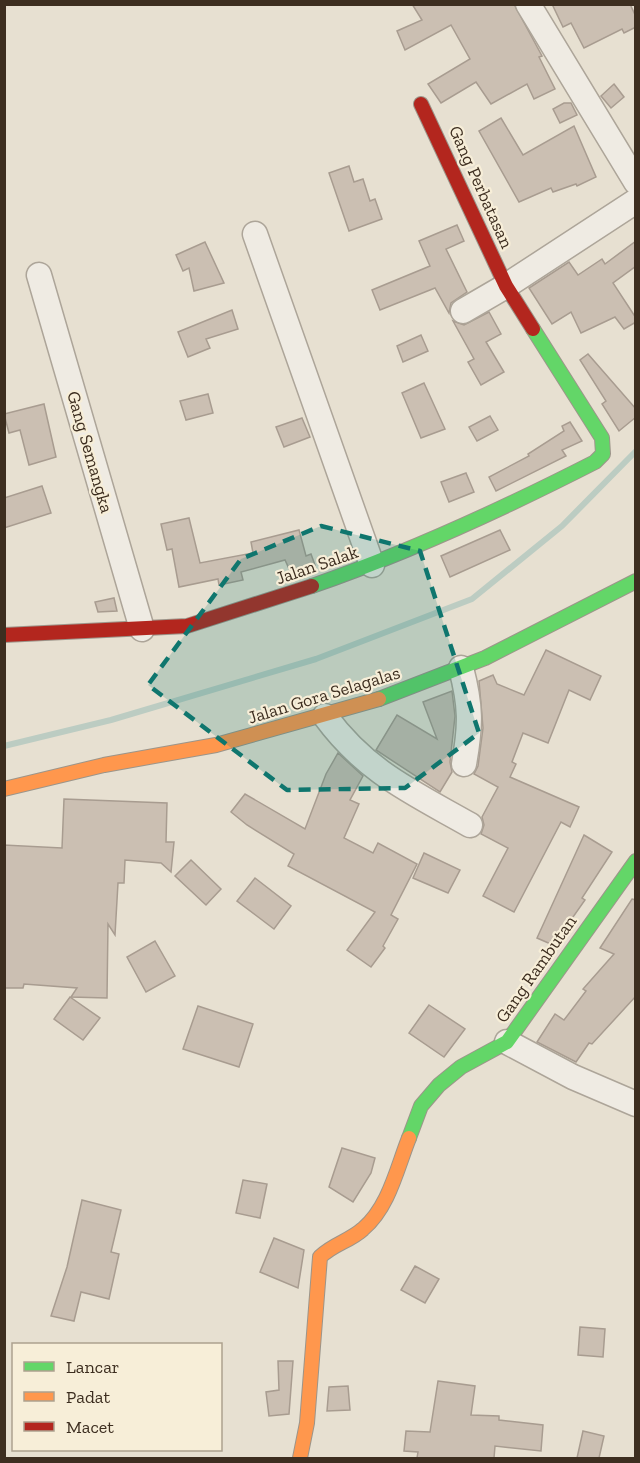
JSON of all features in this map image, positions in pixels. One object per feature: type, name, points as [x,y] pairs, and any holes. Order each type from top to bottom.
[{"type":"street","points":[[528,4],[636,182]]},
{"type":"street","name":"Gang Perbatasan","points":[[421,104],[507,286],[602,438]]},
{"type":"street","points":[[463,311],[507,286],[636,201]]},
{"type":"street","points":[[255,234],[372,565]]},
{"type":"street","name":"Gang Semangka","points":[[39,275],[142,629]]},
{"type":"street","name":"Jalan Salak","points":[[5,632],[187,626],[219,617],[372,565],[512,504],[595,462],[604,451],[602,438]]},
{"type":"street","name":"Jalan Gora Selagalas","points":[[4,789],[104,765],[216,745],[379,699],[461,668],[636,581]]},
{"type":"street","points":[[461,668],[470,701],[464,764]]},
{"type":"street","points":[[325,716],[361,759],[393,781],[470,825]]},
{"type":"street","name":"Gang Rambutan","points":[[300,1458],[307,1423],[320,1257],[329,1248],[362,1231],[381,1212],[413,1122],[431,1094],[461,1067],[507,1042],[636,861]]},
{"type":"street","points":[[507,1042],[573,1077],[636,1104]]},
{"type":"highlighted area","points":[[321,526],[420,551],[479,733],[405,788],[287,790],[148,685],[241,559]]},
{"type":"building","points":[[412,4],[514,4],[542,56],[539,57],[555,89],[534,99],[527,84],[491,104],[476,82],[441,103],[428,84],[470,59],[451,25],[405,50],[397,31],[422,20]]},
{"type":"building","points":[[552,4],[630,4],[636,17],[636,27],[624,33],[622,29],[584,48],[571,23],[563,27]]},
{"type":"building","points":[[614,84],[624,97],[611,108],[601,96]]},
{"type":"building","points":[[564,103],[571,103],[577,115],[560,123],[553,109]]},
{"type":"building","points":[[501,118],[523,155],[574,126],[596,177],[577,186],[576,184],[553,192],[551,188],[519,202],[479,131]]},
{"type":"building","points":[[349,166],[354,182],[363,179],[370,201],[375,199],[382,219],[349,231],[329,173]]},
{"type":"building","points":[[457,225],[464,241],[446,249],[467,292],[451,303],[449,313],[435,288],[380,310],[372,290],[430,266],[419,241]]},
{"type":"building","points":[[636,241],[636,266],[613,283],[636,318],[636,322],[624,329],[615,317],[581,333],[571,312],[552,324],[529,288],[569,262],[578,275],[602,259],[605,264]]},
{"type":"building","points":[[205,242],[224,283],[194,291],[189,268],[183,271],[176,255]]},
{"type":"building","points":[[232,310],[238,329],[206,339],[210,348],[188,357],[178,332]]},
{"type":"building","points":[[489,312],[501,334],[486,342],[504,372],[481,385],[468,362],[474,359],[453,321],[464,325]]},
{"type":"building","points":[[421,335],[428,351],[403,362],[397,346]]},
{"type":"building","points":[[588,354],[636,409],[636,417],[619,431],[602,404],[606,401],[580,360]]},
{"type":"building","points":[[424,383],[445,429],[421,438],[402,393]]},
{"type":"building","points":[[208,394],[213,413],[186,420],[180,401]]},
{"type":"building","points":[[44,404],[56,457],[29,465],[20,430],[9,433],[4,414]]},
{"type":"building","points":[[490,416],[498,430],[477,441],[469,427]]},
{"type":"building","points":[[302,418],[310,437],[284,447],[276,427]]},
{"type":"building","points":[[570,422],[582,441],[562,450],[566,456],[496,491],[489,477],[529,456],[528,454],[564,431],[562,426]]},
{"type":"building","points":[[466,473],[474,492],[449,502],[441,482]]},
{"type":"building","points":[[42,486],[51,513],[4,528],[4,498]]},
{"type":"building","points":[[189,518],[200,563],[253,553],[251,542],[299,530],[306,556],[311,554],[315,565],[291,573],[285,560],[241,572],[243,580],[219,585],[218,579],[179,587],[172,549],[167,550],[161,524]]},
{"type":"building","points":[[500,530],[510,550],[450,577],[441,556]]},
{"type":"building","points":[[114,598],[117,611],[98,612],[95,602]]},
{"type":"building","points":[[546,650],[601,676],[590,700],[569,690],[548,743],[523,733],[512,762],[516,764],[510,777],[579,807],[570,827],[561,822],[514,912],[483,896],[508,848],[481,834],[484,825],[482,817],[498,787],[474,774],[478,766],[483,728],[479,681],[493,675],[497,684],[524,695]]},
{"type":"building","points":[[452,691],[455,716],[450,762],[452,772],[440,792],[376,750],[397,715],[437,739],[423,702]]},
{"type":"building","points":[[338,753],[363,776],[350,800],[359,804],[344,838],[373,853],[378,843],[417,864],[391,915],[398,919],[383,946],[385,948],[371,967],[347,950],[375,912],[288,866],[294,854],[247,825],[231,812],[245,794],[305,829],[326,774]]},
{"type":"building","points":[[64,799],[167,803],[166,842],[174,842],[171,872],[161,863],[125,860],[124,883],[118,883],[115,935],[108,924],[107,998],[71,997],[77,988],[24,984],[23,988],[4,988],[4,845],[62,848]]},
{"type":"building","points":[[584,835],[612,852],[582,898],[585,900],[566,927],[563,925],[553,945],[537,938]]},
{"type":"building","points":[[424,853],[460,870],[448,893],[413,878]]},
{"type":"building","points":[[191,860],[221,889],[206,905],[175,876]]},
{"type":"building","points":[[255,878],[291,906],[274,929],[237,901]]},
{"type":"building","points":[[632,899],[636,900],[636,996],[592,1044],[589,1043],[576,1062],[537,1042],[555,1014],[564,1020],[586,991],[583,989],[614,954],[600,948]]},
{"type":"building","points":[[155,941],[175,976],[146,992],[127,957]]},
{"type":"building","points":[[70,997],[100,1018],[83,1040],[54,1019]]},
{"type":"building","points":[[429,1005],[465,1029],[444,1057],[409,1033]]},
{"type":"building","points":[[198,1006],[253,1024],[239,1067],[183,1049]]},
{"type":"building","points":[[342,1148],[375,1158],[371,1173],[353,1202],[329,1187]]},
{"type":"building","points":[[243,1180],[267,1184],[260,1218],[236,1213]]},
{"type":"building","points":[[82,1200],[121,1210],[111,1252],[119,1254],[109,1299],[81,1292],[74,1321],[51,1316],[67,1267]]},
{"type":"building","points":[[274,1238],[304,1250],[298,1288],[260,1272]]},
{"type":"building","points":[[415,1266],[439,1279],[425,1303],[401,1290]]},
{"type":"building","points":[[580,1327],[605,1329],[603,1357],[578,1355]]},
{"type":"building","points":[[278,1361],[293,1361],[289,1414],[269,1416],[266,1392],[279,1390]]},
{"type":"building","points":[[438,1381],[475,1386],[471,1415],[499,1416],[499,1420],[543,1425],[541,1451],[495,1446],[494,1458],[417,1458],[418,1452],[404,1451],[406,1431],[430,1432]]},
{"type":"building","points":[[348,1386],[350,1410],[327,1411],[329,1387]]},
{"type":"building","points":[[583,1431],[604,1436],[599,1458],[577,1458]]},
{"type":"waterway","points":[[4,746],[111,720],[316,659],[472,599],[562,526],[636,451]]},
{"type":"traffic: fast","points":[[312,586],[456,529],[595,462],[603,454],[602,438],[533,329]]},
{"type":"traffic: fast","points":[[379,699],[485,658],[636,581]]},
{"type":"traffic: fast","points":[[409,1138],[421,1106],[439,1085],[461,1067],[507,1042],[636,861]]},
{"type":"traffic: slow","points":[[4,789],[104,765],[216,745],[379,699]]},
{"type":"traffic: slow","points":[[300,1458],[307,1423],[320,1257],[358,1233],[372,1220],[391,1187],[409,1138]]},
{"type":"traffic: jam","points":[[421,104],[506,286],[533,329]]},
{"type":"traffic: jam","points":[[4,635],[187,626],[312,586]]}]
